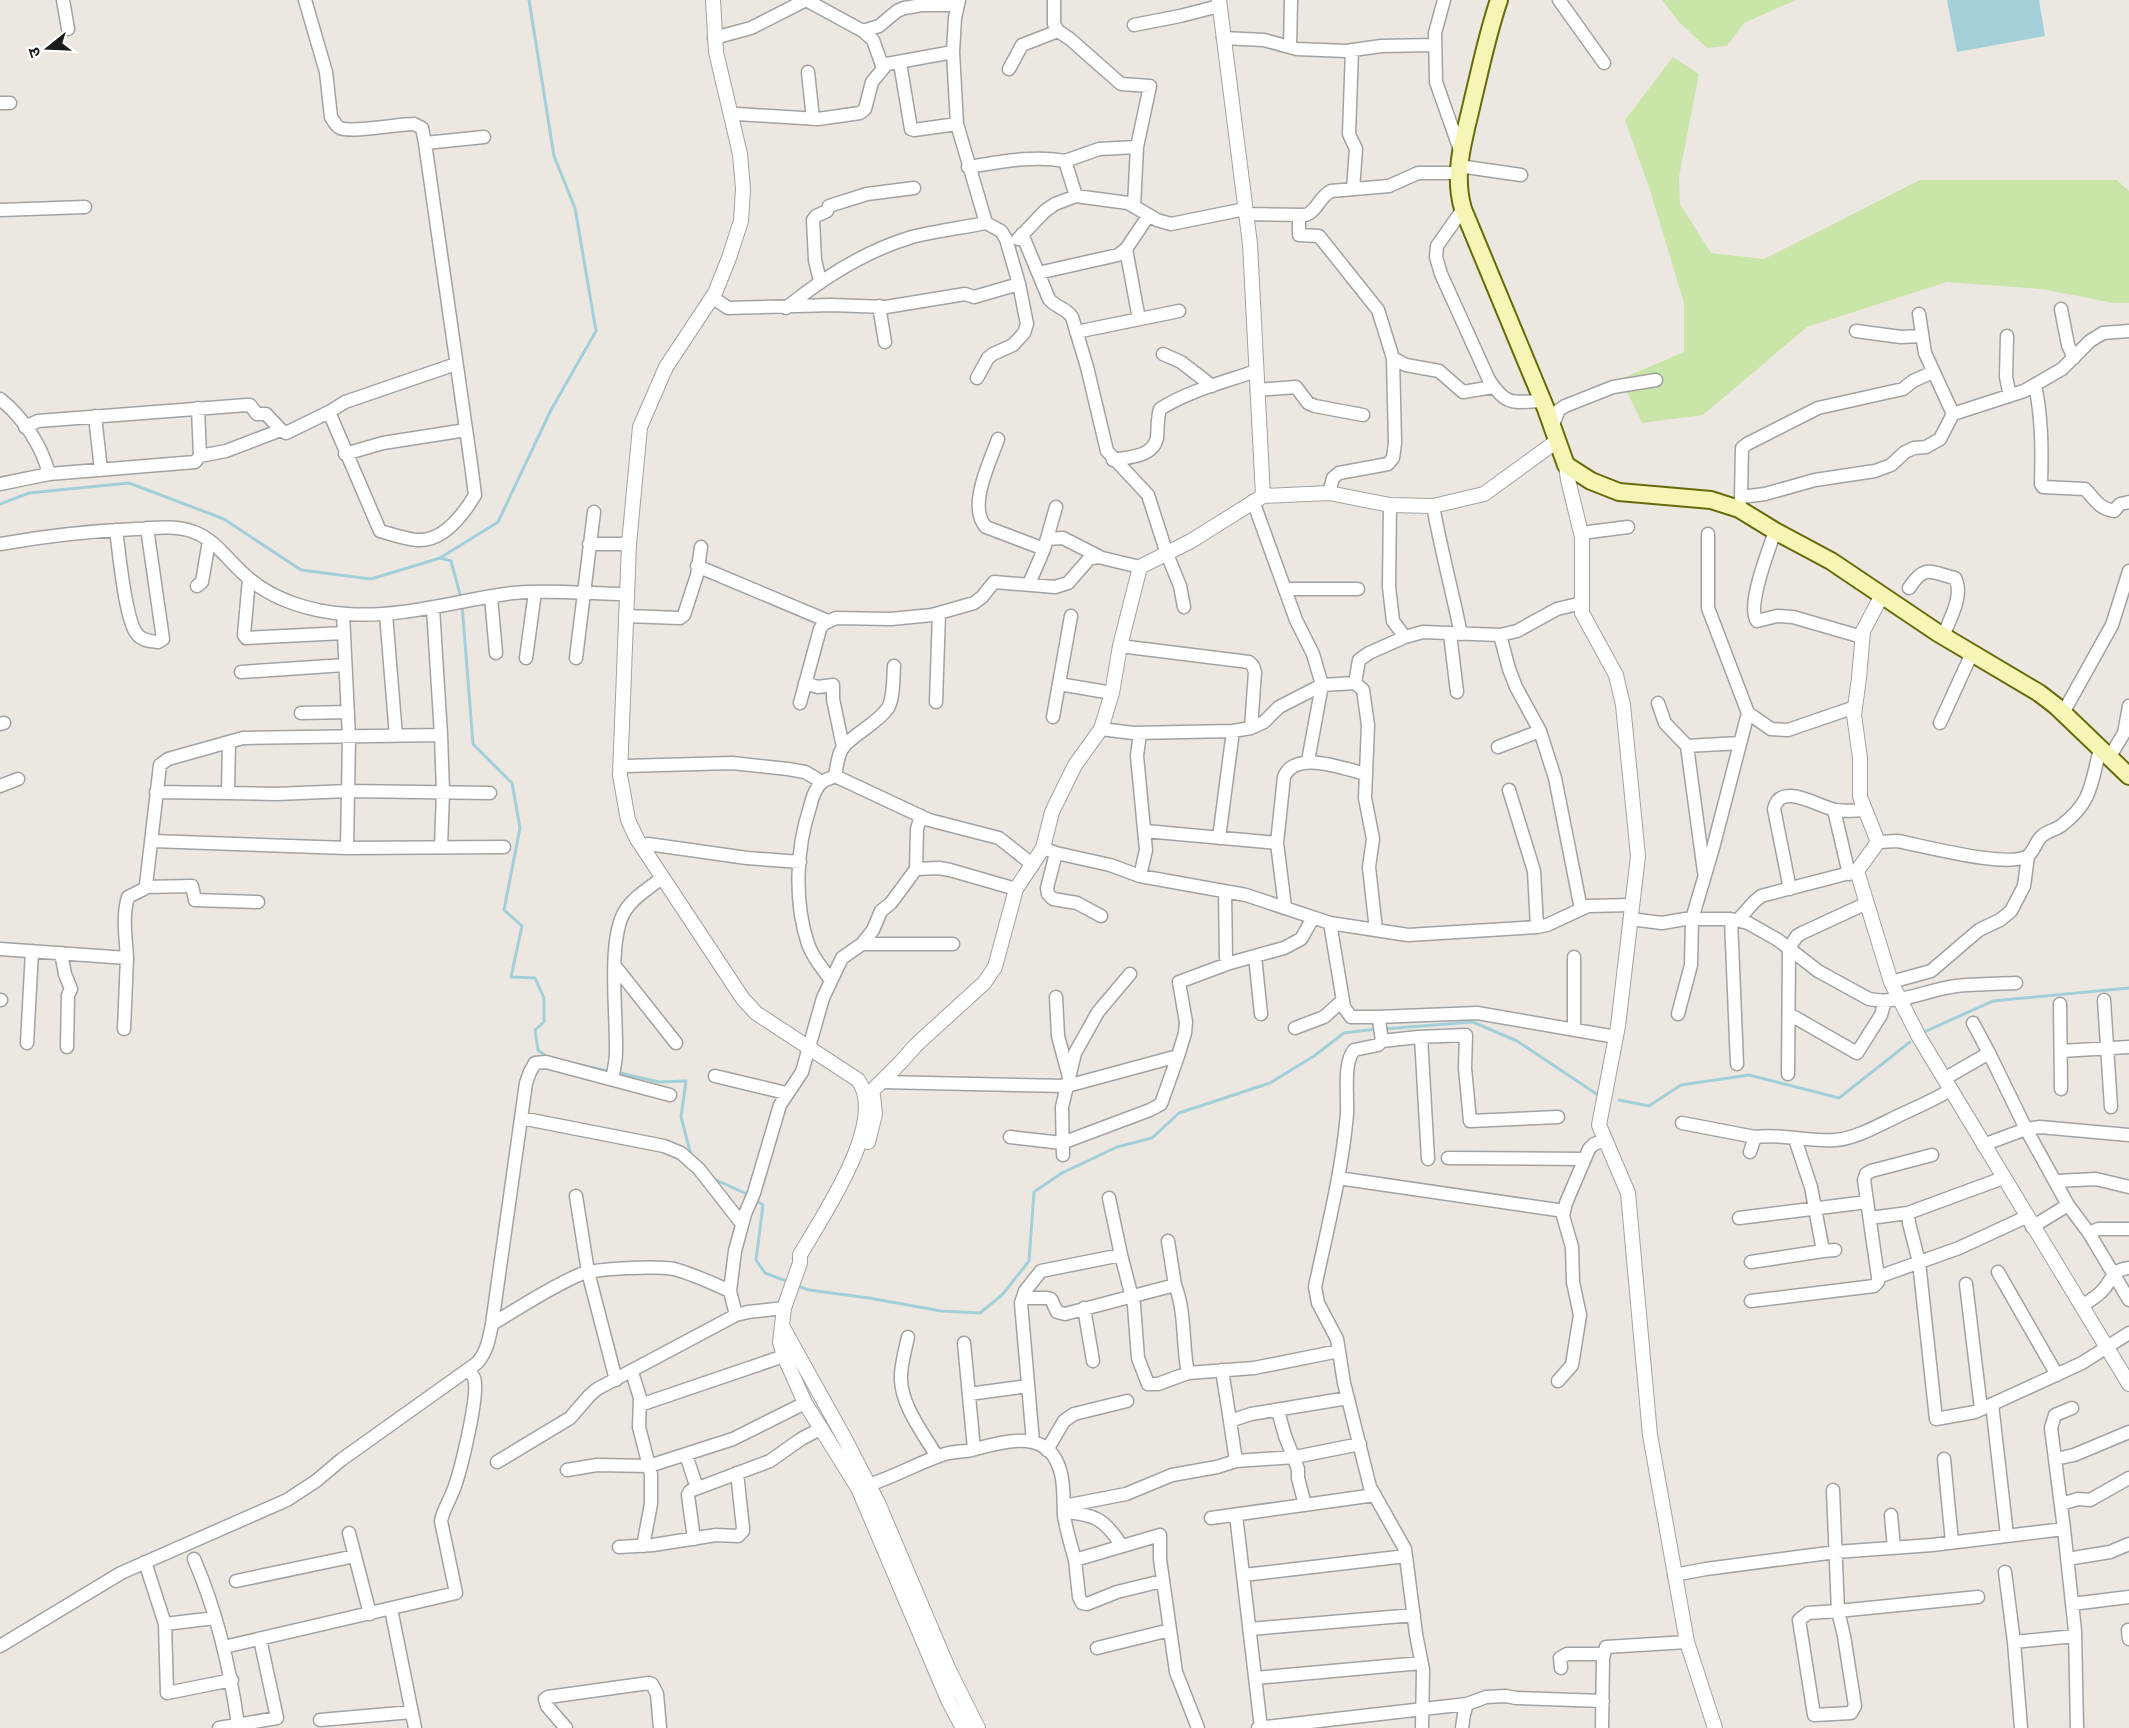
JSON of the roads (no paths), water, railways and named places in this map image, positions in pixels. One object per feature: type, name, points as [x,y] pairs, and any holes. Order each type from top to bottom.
[{"type":"main road","points":[[1499,0],[1485,48],[1460,163],[1459,191],[1463,209],[1542,400],[1566,465],[1591,482],[1619,492],[1740,503],[1775,531],[1831,561],[1943,636],[2039,693],[2129,776]]},
{"type":"street","points":[[63,0],[68,29]]},
{"type":"street","points":[[305,0],[326,72],[331,117],[334,122],[340,128],[354,129],[414,124],[422,128],[475,495],[453,525],[429,539],[417,540],[380,531],[345,454],[329,412]]},
{"type":"street","points":[[713,0],[718,66],[740,154],[743,189],[741,220],[715,299],[666,367],[640,427],[629,544],[627,594],[629,616],[626,766],[634,818],[648,844],[748,995],[767,1013],[858,1080],[864,1088],[873,1090],[1068,1081],[1178,1056]]},
{"type":"street","points":[[719,0],[717,37],[746,153],[749,189],[747,222],[735,260],[715,299],[671,370],[646,428],[629,616],[620,774],[628,820],[644,849],[743,999],[756,1013],[809,1043]]},
{"type":"street","points":[[717,37],[768,21],[806,0],[863,30],[873,40],[883,68]]},
{"type":"street","points":[[1054,0],[1054,24],[1058,31],[1121,84],[1150,86],[1137,147],[1134,206]]},
{"type":"street","points":[[1290,47],[1291,0]]},
{"type":"street","points":[[1444,0],[1435,33],[1436,82],[1460,163]]},
{"type":"street","points":[[1559,0],[1604,63]]},
{"type":"street","points":[[863,30],[879,26],[904,8],[958,3],[953,51],[957,124],[986,223]]},
{"type":"street","points":[[1134,25],[1180,16],[1219,3],[1250,244],[1257,390],[1258,498],[1296,620],[1313,654],[1322,685],[1308,761]]},
{"type":"street","points":[[1009,69],[1022,45],[1058,31]]},
{"type":"street","points":[[1223,38],[1264,40],[1297,49],[1352,50],[1381,46],[1435,45]]},
{"type":"street","points":[[1352,50],[1349,134],[1356,149],[1353,189]]},
{"type":"street","points":[[737,114],[813,119],[860,113],[865,109],[872,82],[887,64],[953,51]]},
{"type":"street","points":[[900,63],[911,129],[957,124]]},
{"type":"street","points":[[808,72],[813,119]]},
{"type":"street","points":[[425,143],[484,137]]},
{"type":"street","points":[[968,167],[1007,160],[1052,158],[1065,160],[1099,149],[1137,147]]},
{"type":"street","points":[[1065,160],[1076,196]]},
{"type":"street","points":[[1009,248],[1055,204],[1076,196],[1128,203],[1171,224],[1245,212],[1299,215],[1311,213],[1331,191],[1389,186],[1418,173],[1460,163],[1521,175]]},
{"type":"street","points":[[820,281],[814,260],[813,220],[816,216],[827,212],[829,206],[867,194],[914,188]]},
{"type":"street","points":[[0,210],[86,207]]},
{"type":"street","points":[[1463,209],[1437,246],[1436,257],[1441,274],[1493,387],[1506,400],[1515,402],[1542,400]]},
{"type":"street","points":[[1038,273],[1118,255],[1126,249],[1149,215]]},
{"type":"street","points":[[1299,215],[1299,235],[1319,236],[1378,310],[1393,358],[1395,443],[1393,458],[1388,464],[1339,472],[1333,478],[1329,493]]},
{"type":"street","points":[[786,308],[820,281],[892,244],[915,237],[986,223],[1001,231],[1006,239],[1027,317],[1024,333],[1013,345],[993,354],[977,378]]},
{"type":"street","points":[[1022,234],[1049,299],[1054,305],[1067,309],[1072,316],[1107,451],[1148,495],[1180,586],[1184,607]]},
{"type":"street","points":[[1126,249],[1139,319]]},
{"type":"street","points":[[715,299],[728,308],[831,305],[885,307],[964,294],[974,297],[1019,284]]},
{"type":"street","points":[[879,306],[885,342]]},
{"type":"street","points":[[2061,309],[2068,345],[2074,358]]},
{"type":"street","points":[[1076,332],[1179,310]]},
{"type":"street","points":[[1919,314],[1925,353],[1953,414]]},
{"type":"street","points":[[1856,331],[1901,337],[1921,336]]},
{"type":"street","points":[[1933,372],[1912,381],[1903,389],[1818,408],[1747,444],[1742,448],[1740,503],[1815,480],[1875,471],[1891,465],[1914,448],[1926,447],[1940,440],[1953,414],[2024,391],[2062,369],[2090,341],[2103,333],[2129,331]]},
{"type":"street","points":[[2007,336],[2006,377],[2010,396]]},
{"type":"street","points":[[1163,354],[1181,362],[1212,386]]},
{"type":"street","points":[[1393,358],[1406,365],[1439,371],[1463,392],[1493,387]]},
{"type":"street","points":[[25,427],[38,421],[250,405],[257,414],[266,414],[281,430],[286,432],[345,402],[456,364]]},
{"type":"street","points":[[1113,460],[1147,453],[1153,448],[1160,409],[1212,386],[1256,371]]},
{"type":"street","points":[[998,440],[979,497],[978,509],[986,527],[1046,544],[1063,538],[1100,557],[1140,567],[1191,541],[1258,498],[1329,493],[1390,505],[1433,506],[1484,494],[1555,434],[1559,410],[1565,406],[1613,387],[1656,380]]},
{"type":"street","points":[[2035,385],[2040,411],[2041,484],[2043,488],[2085,489],[2098,505],[2106,509],[2114,510],[2120,504],[2129,502]]},
{"type":"street","points":[[1257,390],[1296,387],[1308,403],[1315,406],[1363,415]]},
{"type":"street","points":[[0,399],[14,410],[44,456],[49,474]]},
{"type":"street","points":[[198,408],[200,456]]},
{"type":"street","points":[[95,416],[101,470]]},
{"type":"street","points":[[0,484],[49,474],[195,462],[200,456],[226,451],[281,430]]},
{"type":"street","points":[[345,454],[383,443],[466,430]]},
{"type":"street","points":[[1566,465],[1581,533],[1582,613],[1616,675],[1623,705],[1638,856],[1616,1037],[1599,1125],[1628,1193],[1650,1435],[1687,1642],[1715,1728]]},
{"type":"street","points":[[1390,505],[1389,587],[1393,621],[1405,637]]},
{"type":"street","points":[[1433,506],[1440,547],[1451,584],[1457,692]]},
{"type":"street","points":[[1029,584],[1046,544],[1056,507]]},
{"type":"street","points":[[576,658],[594,513]]},
{"type":"street","points":[[1581,533],[1628,527]]},
{"type":"street","points":[[0,544],[45,536],[147,528],[179,528],[196,532],[209,541],[249,579],[267,591],[289,602],[343,614],[386,614],[535,592],[627,594]]},
{"type":"street","points":[[116,530],[133,627],[138,636],[144,640],[159,642],[163,639],[147,528]]},
{"type":"street","points":[[1775,531],[1755,598],[1754,618],[1757,621],[1777,616],[1793,617],[1862,637]]},
{"type":"street","points":[[1708,534],[1708,608],[1748,713],[1771,729],[1788,730],[1855,707]]},
{"type":"street","points":[[197,586],[202,582],[209,541]]},
{"type":"street","points":[[589,544],[629,544]]},
{"type":"street","points":[[629,616],[680,618],[684,615],[697,575],[701,547]]},
{"type":"street","points":[[800,703],[820,629],[828,621],[836,618],[891,619],[939,613],[974,603],[994,582],[1055,587],[1068,583],[1089,559],[1100,557]]},
{"type":"street","points":[[697,566],[828,621]]},
{"type":"street","points":[[1101,916],[1077,903],[1053,900],[1048,894],[1052,812],[1075,765],[1101,729],[1112,693],[1120,646],[1140,567]]},
{"type":"street","points":[[1909,588],[1918,574],[1926,571],[1955,578],[1958,585],[1955,606],[1943,636]]},
{"type":"street","points":[[2063,713],[2112,625],[2129,571]]},
{"type":"street","points":[[249,579],[244,635],[246,638],[344,633]]},
{"type":"street","points":[[1286,589],[1358,589]]},
{"type":"street","points":[[526,658],[535,592]]},
{"type":"street","points":[[1878,842],[1860,796],[1860,758],[1854,715],[1863,631],[1882,596]]},
{"type":"street","points":[[490,597],[496,653]]},
{"type":"street","points":[[1355,683],[1359,660],[1405,637],[1424,632],[1500,635],[1526,628],[1557,609],[1582,603]]},
{"type":"street","points":[[433,608],[441,735],[441,847]]},
{"type":"street","points":[[936,702],[939,613]]},
{"type":"street","points":[[343,614],[349,737],[347,848]]},
{"type":"street","points":[[386,614],[396,736]]},
{"type":"street","points":[[1053,717],[1071,616]]},
{"type":"street","points":[[1500,635],[1516,687],[1540,731],[1555,778],[1581,909]]},
{"type":"street","points":[[1120,646],[1249,662],[1254,672],[1251,728]]},
{"type":"street","points":[[1940,723],[1972,653]]},
{"type":"street","points":[[241,672],[345,665]]},
{"type":"street","points":[[835,776],[838,757],[843,747],[872,726],[889,707],[894,666]]},
{"type":"street","points":[[805,683],[818,687],[833,685],[833,699],[843,747]]},
{"type":"street","points":[[1101,729],[1140,733],[1233,731],[1251,728],[1264,722],[1279,707],[1292,699],[1322,685],[1355,683],[1363,690],[1368,725],[1366,807],[1372,839],[1369,867],[1376,930]]},
{"type":"street","points":[[1059,684],[1112,693]]},
{"type":"street","points":[[1658,703],[1665,723],[1687,746],[1705,876]]},
{"type":"street","points":[[1891,982],[1931,971],[1979,930],[2000,920],[2012,911],[2024,886],[2028,856],[2042,836],[2060,827],[2086,801],[2104,754],[2124,733],[2129,706]]},
{"type":"street","points":[[301,713],[348,712]]},
{"type":"street","points":[[1678,1014],[1691,965],[1692,919],[1748,713]]},
{"type":"street","points":[[1219,838],[1233,731]]},
{"type":"street","points":[[1498,747],[1540,731]]},
{"type":"street","points":[[1140,733],[1137,756],[1146,850],[1140,876]]},
{"type":"street","points":[[145,887],[153,841],[160,765],[168,759],[243,738],[441,735]]},
{"type":"street","points":[[228,793],[230,742]]},
{"type":"street","points":[[1687,746],[1740,743]]},
{"type":"street","points":[[1285,907],[1277,843],[1284,777],[1290,767],[1308,761],[1366,774]]},
{"type":"street","points":[[626,766],[732,763],[805,772],[822,782]]},
{"type":"street","points":[[830,979],[813,956],[801,914],[802,834],[815,792],[822,782],[835,776],[921,816],[999,838],[1033,865]]},
{"type":"street","points":[[0,786],[18,778]]},
{"type":"street","points":[[1509,790],[1534,871],[1537,927]]},
{"type":"street","points":[[156,792],[490,793]]},
{"type":"street","points":[[1790,889],[1774,809],[1776,802],[1780,798],[1796,796],[1834,810],[1865,810]]},
{"type":"street","points":[[1834,810],[1853,873],[1867,903],[1891,982],[1892,1001],[1947,1084],[2129,1384]]},
{"type":"street","points":[[736,1315],[730,1291],[735,1251],[780,1105],[802,1072],[830,979],[842,958],[862,944],[873,930],[881,911],[891,903],[916,869],[917,829],[921,816]]},
{"type":"street","points":[[1145,831],[1277,843]]},
{"type":"street","points":[[153,841],[347,848],[504,847]]},
{"type":"street","points":[[1737,1064],[1735,919],[1761,896],[1853,873],[1878,842],[1894,841],[2002,860],[2018,860],[2028,856]]},
{"type":"street","points":[[648,844],[747,858],[800,862]]},
{"type":"street","points":[[963,1728],[949,1701],[858,1488],[805,1403],[780,1342],[787,1301],[800,1255],[852,1164],[873,1090],[916,1045],[984,983],[995,967],[1016,889],[1033,865],[1050,851]]},
{"type":"street","points":[[1050,851],[1110,865],[1140,876],[1246,895],[1330,923],[1408,935],[1537,927],[1547,925],[1588,906],[1608,904],[1662,924],[1692,919],[1735,919],[1748,923],[1778,940],[1818,971],[1869,999],[1892,1001],[1955,986],[2016,983]]},
{"type":"street","points":[[916,869],[950,870],[1016,889]]},
{"type":"street","points":[[612,1080],[616,1053],[615,966],[620,922],[625,910],[663,877]]},
{"type":"street","points":[[124,1029],[128,958],[124,923],[128,897],[145,887],[192,886],[195,900],[258,902]]},
{"type":"street","points":[[1225,892],[1226,958],[1230,963]]},
{"type":"street","points":[[1788,1074],[1789,948],[1797,936],[1802,933],[1867,903]]},
{"type":"street","points":[[1011,1137],[1062,1149],[1161,1104],[1185,1033],[1186,1022],[1179,982],[1230,963],[1284,948],[1301,939],[1313,918]]},
{"type":"street","points":[[1330,923],[1347,1014],[1380,1030],[1421,1037],[1466,1035],[1465,1068],[1470,1121],[1558,1117]]},
{"type":"street","points":[[862,944],[953,944]]},
{"type":"street","points":[[0,949],[128,958]]},
{"type":"street","points":[[27,1043],[32,951]]},
{"type":"street","points":[[61,953],[71,989],[68,995],[67,1047]]},
{"type":"street","points":[[1255,956],[1261,1014]]},
{"type":"street","points":[[1574,957],[1574,1030]]},
{"type":"street","points":[[615,966],[676,1043]]},
{"type":"street","points":[[1062,1149],[1062,1107],[1075,1053],[1098,1011],[1130,974]]},
{"type":"street","points":[[1056,997],[1058,1036],[1068,1081]]},
{"type":"street","points":[[1295,1028],[1324,1017],[1343,1000]]},
{"type":"street","points":[[2104,1000],[2111,1107]]},
{"type":"street","points":[[1789,1014],[1857,1053],[1892,1001]]},
{"type":"street","points":[[2060,1004],[2061,1089]]},
{"type":"street","points":[[1380,1030],[1477,1013],[1616,1037]]},
{"type":"street","points":[[1973,1023],[2026,1129],[2068,1205],[2089,1233],[2129,1300]]},
{"type":"street","points":[[1380,1030],[1378,1045],[1354,1050],[1348,1061],[1347,1114],[1338,1178],[1315,1287],[1318,1302],[1337,1340],[1348,1398],[1370,1487],[1405,1550],[1421,1663],[1424,1710],[1422,1728]]},
{"type":"street","points":[[1421,1037],[1428,1159]]},
{"type":"street","points":[[2061,1051],[2129,1047]]},
{"type":"street","points":[[1682,1124],[1755,1137],[1765,1135],[1795,1139],[1838,1140],[1878,1126],[1929,1103],[1947,1084],[1989,1053]]},
{"type":"street","points":[[0,1646],[121,1573],[287,1500],[483,1357],[492,1324],[526,1083],[535,1063],[546,1062],[670,1095]]},
{"type":"street","points":[[715,1076],[786,1094]]},
{"type":"street","points":[[521,1118],[664,1146],[681,1153],[699,1169],[744,1219]]},
{"type":"street","points":[[1983,1145],[2026,1129],[2040,1127],[2129,1135]]},
{"type":"street","points":[[1750,1152],[1755,1137]]},
{"type":"street","points":[[1751,1262],[1829,1251],[1805,1165],[1795,1139]]},
{"type":"street","points":[[1558,1381],[1572,1365],[1580,1315],[1573,1282],[1572,1247],[1563,1216],[1589,1149],[1594,1144],[1606,1140]]},
{"type":"street","points":[[1751,1301],[1874,1286],[1878,1282],[1878,1277],[1864,1180],[1866,1174],[1871,1170],[1932,1155]]},
{"type":"street","points":[[1448,1158],[1585,1159]]},
{"type":"street","points":[[1338,1178],[1564,1211]]},
{"type":"street","points":[[1870,1218],[1908,1214],[2003,1178]]},
{"type":"street","points":[[2056,1181],[2096,1179],[2129,1187]]},
{"type":"street","points":[[576,1196],[588,1272],[616,1380]]},
{"type":"street","points":[[1110,1198],[1131,1295],[1138,1358],[1148,1384],[1158,1384],[1188,1373],[1254,1368],[1339,1351]]},
{"type":"street","points":[[1739,1218],[1867,1202]]},
{"type":"street","points":[[1878,1277],[2029,1222],[2068,1205]]},
{"type":"street","points":[[1908,1214],[1919,1262],[1936,1419],[1987,1407],[2082,1363],[2129,1333]]},
{"type":"street","points":[[2089,1233],[2098,1229],[2129,1229]]},
{"type":"street","points":[[1168,1241],[1185,1341],[1188,1373]]},
{"type":"street","points":[[1033,1442],[1021,1303],[1024,1291],[1041,1271],[1121,1255]]},
{"type":"street","points":[[2081,1306],[2102,1292],[2113,1274],[2120,1269],[2129,1268]]},
{"type":"street","points":[[492,1324],[559,1285],[588,1272],[602,1269],[671,1269],[693,1275],[730,1291]]},
{"type":"street","points":[[1998,1272],[2057,1375]]},
{"type":"street","points":[[1966,1284],[2007,1535]]},
{"type":"street","points":[[1023,1298],[1051,1299],[1060,1314],[1175,1285]]},
{"type":"street","points":[[497,1462],[570,1418],[590,1395],[616,1380],[736,1315],[787,1301]]},
{"type":"street","points":[[1084,1308],[1093,1361]]},
{"type":"street","points":[[782,1326],[879,1505],[948,1668],[978,1728]]},
{"type":"street","points":[[908,1337],[900,1378],[903,1392],[938,1457]]},
{"type":"street","points":[[964,1343],[974,1449]]},
{"type":"street","points":[[640,1405],[784,1356]]},
{"type":"street","points":[[224,1647],[456,1593],[441,1521],[443,1511],[453,1491],[464,1452],[474,1393],[474,1378],[468,1370]]},
{"type":"street","points":[[1222,1370],[1236,1461]]},
{"type":"street","points":[[632,1372],[640,1405],[639,1427],[649,1466],[651,1504],[643,1546]]},
{"type":"street","points":[[969,1394],[1028,1386]]},
{"type":"street","points":[[1230,1421],[1251,1414],[1348,1398]]},
{"type":"street","points":[[1047,1450],[1064,1421],[1074,1414],[1127,1401]]},
{"type":"street","points":[[567,1470],[597,1465],[649,1466],[733,1439],[805,1403]]},
{"type":"street","points":[[2072,1408],[2055,1415],[2051,1428],[2075,1636],[2077,1728]]},
{"type":"street","points":[[1278,1411],[1285,1436],[1295,1457],[1305,1505]]},
{"type":"street","points":[[694,1539],[688,1495],[690,1491],[770,1461],[801,1438],[822,1428]]},
{"type":"street","points":[[2055,1459],[2074,1455],[2129,1432]]},
{"type":"street","points":[[868,1485],[947,1453],[1007,1441],[1033,1442],[1047,1450],[1056,1460],[1064,1492],[1064,1509],[1075,1560],[1079,1597],[1082,1603],[1087,1604],[1116,1592],[1162,1581]]},
{"type":"street","points":[[1064,1509],[1126,1494],[1172,1475],[1217,1467],[1236,1461],[1295,1457],[1360,1444]]},
{"type":"street","points":[[686,1455],[697,1488]]},
{"type":"street","points":[[1944,1459],[1953,1542]]},
{"type":"street","points":[[619,1547],[643,1546],[716,1535],[738,1536],[743,1531],[737,1473]]},
{"type":"street","points":[[2061,1504],[2078,1499],[2090,1500],[2129,1478]]},
{"type":"street","points":[[1833,1490],[1838,1611],[1845,1636],[1855,1706],[1851,1713],[1814,1715],[1799,1620],[1808,1613],[1838,1611],[1978,1598]]},
{"type":"street","points":[[1211,1518],[1375,1495]]},
{"type":"street","points":[[1064,1509],[1085,1513],[1102,1521],[1121,1545]]},
{"type":"street","points":[[1236,1515],[1259,1728],[1424,1710],[1467,1704],[1486,1697],[1603,1701]]},
{"type":"street","points":[[1891,1515],[1894,1548]]},
{"type":"street","points":[[1674,1575],[1836,1552],[1894,1548],[2064,1529]]},
{"type":"street","points":[[349,1533],[370,1614]]},
{"type":"street","points":[[1075,1560],[1160,1535],[1162,1581],[1176,1672],[1198,1728]]},
{"type":"street","points":[[2067,1559],[2110,1552],[2129,1544]]},
{"type":"street","points":[[236,1581],[355,1556]]},
{"type":"street","points":[[1244,1575],[1406,1556]]},
{"type":"street","points":[[194,1559],[207,1588],[224,1647],[232,1680],[238,1725]]},
{"type":"street","points":[[145,1562],[165,1624],[167,1693],[232,1680]]},
{"type":"street","points":[[2006,1572],[2021,1728]]},
{"type":"street","points":[[2072,1604],[2129,1597]]},
{"type":"street","points":[[391,1609],[415,1728]]},
{"type":"street","points":[[1250,1629],[1414,1615]]},
{"type":"street","points":[[165,1624],[215,1618]]},
{"type":"street","points":[[1097,1648],[1170,1630]]},
{"type":"street","points":[[2014,1642],[2075,1636]]},
{"type":"street","points":[[219,1728],[277,1718],[260,1639]]},
{"type":"street","points":[[1602,1728],[1606,1647],[1687,1642]]},
{"type":"street","points":[[1561,1668],[1560,1658],[1567,1654],[1604,1654]]},
{"type":"street","points":[[1255,1678],[1421,1663]]},
{"type":"street","points":[[566,1728],[547,1706],[545,1699],[548,1697],[649,1683],[652,1684],[657,1695],[660,1728]]},
{"type":"street","points":[[1462,1728],[1467,1704]]},
{"type":"street","points":[[320,1720],[412,1712]]},
{"type":"water","points":[[1947,0],[2039,0],[2045,36],[1957,52]]},
{"type":"waterway","points":[[0,504],[29,493],[129,483],[224,519],[301,570],[371,579],[440,558],[498,522],[551,410],[596,331],[575,208],[554,156],[529,0]]},
{"type":"waterway","points":[[440,558],[451,561],[461,598]]},
{"type":"waterway","points":[[462,604],[473,744],[512,783],[520,828],[504,910],[522,926],[511,977],[535,978],[544,998],[544,1022],[535,1030],[538,1050],[547,1057]]},
{"type":"waterway","points":[[1924,1032],[1993,1001],[2129,988]]},
{"type":"waterway","points":[[1383,1029],[1473,1022],[1517,1041],[1598,1095]]},
{"type":"waterway","points":[[795,1285],[809,1290],[941,1311],[980,1313],[1002,1295],[1029,1261],[1034,1192],[1062,1173],[1117,1147],[1152,1138],[1179,1113],[1270,1083],[1314,1056],[1344,1033],[1376,1029]]},
{"type":"waterway","points":[[1619,1100],[1649,1106],[1681,1085],[1749,1075],[1839,1098],[1910,1042]]},
{"type":"waterway","points":[[568,1062],[607,1071]]},
{"type":"waterway","points":[[620,1073],[659,1082],[686,1081],[681,1117],[691,1155]]},
{"type":"waterway","points":[[714,1179],[749,1195]]},
{"type":"waterway","points":[[754,1199],[763,1205],[756,1260],[765,1273],[789,1282]]}]
